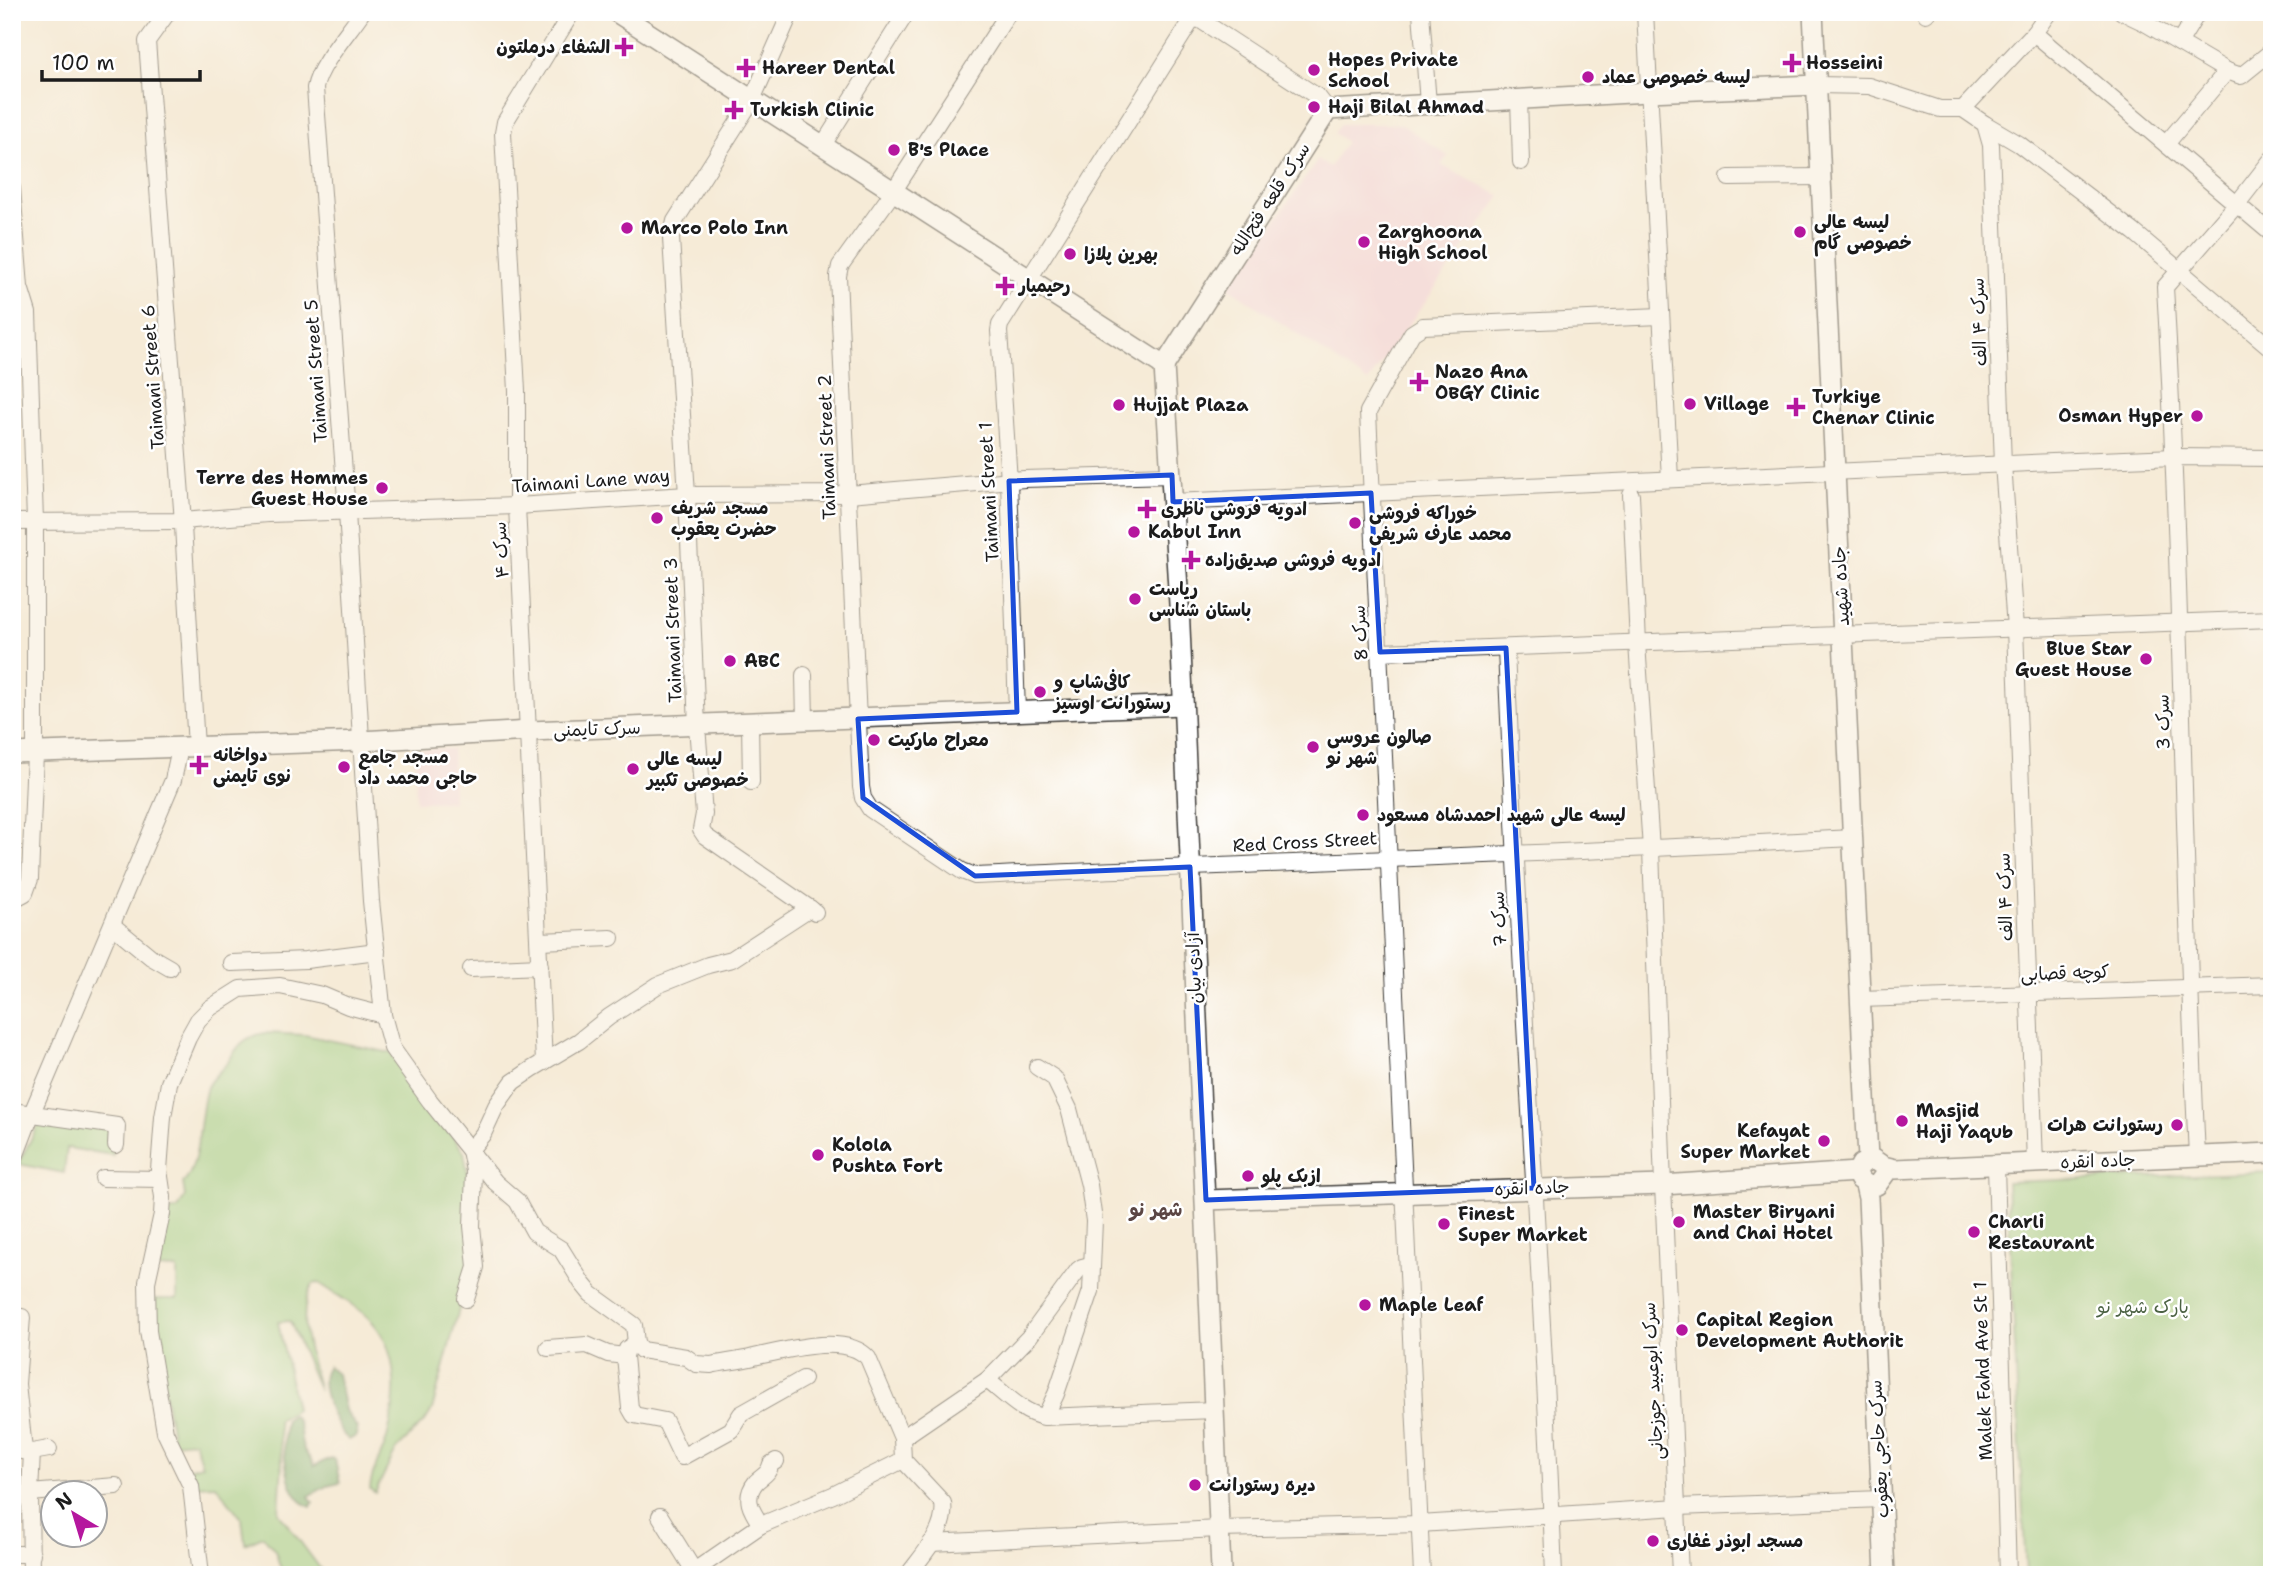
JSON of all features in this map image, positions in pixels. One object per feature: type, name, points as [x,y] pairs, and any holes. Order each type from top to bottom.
[{"type":"main road","points":[[616,12],[1164,366]]},
{"type":"main road","name":"جاده شهید","points":[[1813,12],[1868,1176]]},
{"type":"main road","points":[[1328,110],[1817,85]]},
{"type":"main road","name":"سرک قلعه فتح‌الله","points":[[1164,366],[1328,110]]},
{"type":"main road","name":"آزادی بیان","points":[[1164,366],[1183,705],[1221,1572]]},
{"type":"main road","name":"سرک تایمنی","points":[[12,753],[360,741],[530,731],[1183,705]]},
{"type":"main road","name":"جاده انقره","points":[[1206,1200],[1868,1176],[1895,1169],[2272,1153]]},
{"type":"main road","name":"سرک حاجی یعقوب","points":[[1868,1176],[1885,1575]]},
{"type":"street","name":"Taimani Street 6","points":[[12,1165],[188,748],[182,521],[147,41],[168,12]]},
{"type":"street","name":"Taimani Street 5","points":[[362,12],[320,74],[314,88],[347,513],[360,741],[383,1016],[392,1048],[430,1101],[495,1182],[517,1200],[534,1232],[564,1252],[591,1294],[634,1325],[636,1343]]},
{"type":"street","name":"سرک ۴","points":[[544,1062],[517,506],[517,391],[503,133],[505,122],[572,12]]},
{"type":"street","name":"Taimani Street 3","points":[[544,1062],[657,985],[708,965],[732,959],[812,910],[702,833],[704,814],[671,239],[675,221],[752,100],[791,12]]},
{"type":"street","points":[[823,145],[906,12]]},
{"type":"street","name":"Taimani Street 2","points":[[858,719],[838,276],[840,266],[893,192],[1009,12]]},
{"type":"street","points":[[1421,12],[1428,104]]},
{"type":"street","points":[[1645,12],[1670,479]]},
{"type":"street","points":[[1964,109],[2034,33],[2049,12]]},
{"type":"street","points":[[2122,12],[2241,76],[2272,51]]},
{"type":"street","points":[[2179,43],[2198,12]]},
{"type":"street","points":[[1193,14],[1318,97],[1328,110]]},
{"type":"street","name":"Taimani Street 1","points":[[1017,712],[1009,481],[1000,325],[1193,14]]},
{"type":"street","points":[[2034,33],[2272,234]]},
{"type":"street","points":[[2166,144],[2228,71]]},
{"type":"street","points":[[1817,85],[1869,86],[1940,109],[1964,109],[2019,144],[2134,232],[2272,349]]},
{"type":"street","points":[[1519,99],[1521,162]]},
{"type":"street","name":"سرک ۴ الف","points":[[1984,124],[1991,145],[2003,464],[2015,628],[2035,1163]]},
{"type":"street","points":[[2177,271],[2237,204],[2272,159]]},
{"type":"street","points":[[1729,178],[1821,177]]},
{"type":"street","points":[[12,188],[20,287],[28,313],[35,521],[35,753],[30,879],[25,893],[12,900]]},
{"type":"street","name":"سرک 3","points":[[2177,271],[2165,287],[2175,457],[2189,988],[2197,1156]]},
{"type":"street","name":"سرک 8","points":[[1422,1575],[1402,1193],[1368,412],[1405,344],[1417,329],[1423,326],[1661,316]]},
{"type":"street","points":[[12,358],[30,366]]},
{"type":"street","points":[[1173,502],[2175,457],[2272,458]]},
{"type":"street","name":"Taimani Lane way","points":[[12,522],[182,521],[268,514],[517,506],[687,495],[849,494],[1009,481],[1172,475]]},
{"type":"street","points":[[1631,495],[1638,643]]},
{"type":"street","points":[[1380,652],[2272,619]]},
{"type":"street","name":"سرک ابوعبید جوزجانی","points":[[1638,643],[1651,849],[1662,1185],[1680,1575]]},
{"type":"street","name":"سرک 7","points":[[1506,648],[1514,852],[1534,1188]]},
{"type":"street","points":[[804,675],[805,721]]},
{"type":"street","name":"Red Cross Street","points":[[858,719],[863,799],[870,808],[962,871],[975,876],[1514,852],[1651,849],[1853,838]]},
{"type":"street","points":[[750,723],[751,782]]},
{"type":"street","points":[[112,925],[150,957],[170,968]]},
{"type":"street","points":[[540,941],[611,938]]},
{"type":"street","points":[[231,963],[306,960],[377,951]]},
{"type":"street","points":[[471,969],[540,966]]},
{"type":"street","name":"کوچه قصابی","points":[[1861,999],[2272,985]]},
{"type":"street","points":[[201,1575],[191,1486],[165,1432],[148,1331],[147,1282],[162,1214],[160,1179],[163,1117],[169,1083],[198,1020],[210,1008],[240,989],[280,986],[322,995],[383,1016]]},
{"type":"street","points":[[466,1299],[476,1267],[472,1226],[474,1171],[470,1150],[483,1134],[496,1106],[513,1082],[544,1062]]},
{"type":"street","points":[[1037,1067],[1054,1078],[1069,1109],[1089,1185],[1094,1221],[1090,1265],[1091,1291],[1056,1394],[1045,1417]]},
{"type":"street","points":[[12,1111],[117,1126],[116,1145]]},
{"type":"street","name":"Malek Fahd Ave St 1","points":[[1996,1166],[2008,1575]]},
{"type":"street","points":[[103,1178],[160,1179]]},
{"type":"street","points":[[1534,1188],[1554,1575]]},
{"type":"street","points":[[902,1438],[987,1380],[1029,1336],[1078,1270],[1082,1266],[1090,1265]]},
{"type":"street","points":[[22,1317],[16,1384],[30,1493],[31,1575]]},
{"type":"street","points":[[803,1379],[741,1414],[731,1430],[681,1457],[665,1421],[641,1417],[632,1412],[625,1356],[627,1349],[636,1343],[641,1350],[686,1357],[695,1364],[703,1365],[753,1358],[808,1345],[850,1348],[862,1352],[868,1359],[902,1438],[903,1460],[943,1503],[940,1529],[908,1575]]},
{"type":"street","points":[[548,1348],[587,1345],[608,1354],[625,1356]]},
{"type":"street","points":[[987,1380],[1036,1416],[1214,1410]]},
{"type":"street","points":[[23,1451],[49,1448]]},
{"type":"street","points":[[660,1516],[693,1569],[697,1569],[761,1525],[833,1495],[903,1460]]},
{"type":"street","points":[[761,1525],[748,1499],[755,1483],[768,1473],[771,1464],[776,1461]]},
{"type":"street","points":[[30,1493],[116,1486]]},
{"type":"street","points":[[931,1543],[1219,1529],[1420,1524],[1678,1507],[1881,1499]]},
{"type":"street","points":[[12,1554],[32,1554]]},
{"type":"highlighted area","points":[[1172,475],[1173,502],[1371,493],[1380,652],[1506,648],[1534,1188],[1206,1200],[1190,867],[975,876],[863,798],[858,719],[1017,712],[1009,481]]},
{"type":"shaded area","name":"Zarghoona High School","points":[[1340,124],[1401,124],[1448,156],[1441,165],[1501,196],[1368,382],[1228,287],[1318,160],[1330,167],[1346,142],[1334,133]]},
{"type":"shaded area","points":[[415,749],[452,749],[453,801],[416,802]]},
{"type":"green space","points":[[265,1033],[305,1035],[391,1053],[464,1152],[469,1179],[473,1257],[432,1410],[425,1421],[396,1450],[375,1493],[370,1489],[371,1482],[387,1438],[394,1397],[393,1368],[385,1341],[378,1329],[358,1309],[319,1283],[313,1284],[307,1296],[304,1323],[319,1391],[290,1321],[278,1322],[296,1409],[278,1420],[282,1462],[279,1513],[325,1575],[283,1575],[275,1551],[263,1536],[245,1544],[242,1519],[216,1485],[193,1486],[185,1469],[202,1465],[194,1441],[173,1443],[149,1299],[177,1299],[177,1269],[155,1268],[168,1211],[178,1209],[185,1196],[183,1183],[189,1176],[196,1153],[207,1087],[243,1042],[252,1036]]},
{"type":"green space","points":[[41,1120],[114,1129],[113,1155],[67,1148],[64,1173],[18,1164]]},
{"type":"green space","name":"پارک شهر نو","points":[[2272,1172],[2272,1575],[2026,1575],[2007,1182]]},
{"type":"green space","points":[[328,1366],[337,1374],[345,1410],[357,1428],[356,1436],[349,1440],[338,1426],[328,1404],[323,1382]]},
{"type":"green space","points":[[292,1415],[299,1425],[304,1450],[314,1466],[331,1458],[335,1460],[340,1483],[327,1486],[309,1496],[313,1502],[311,1507],[302,1502],[295,1493],[286,1469],[286,1419]]},
{"type":"place","name":"الشفاء درملتون","points":[[624,47]]},
{"type":"place","name":"Hosseini","points":[[1792,63]]},
{"type":"place","name":"Hareer Dental","points":[[746,68]]},
{"type":"place","name":"Hopes Private School","points":[[1314,70]]},
{"type":"place","name":"لیسه خصوصی عماد","points":[[1588,77]]},
{"type":"place","name":"Haji Bilal Ahmad","points":[[1314,107]]},
{"type":"place","name":"Turkish Clinic","points":[[734,110]]},
{"type":"place","name":"B's Place","points":[[894,150]]},
{"type":"place","name":"Marco Polo Inn","points":[[627,228]]},
{"type":"place","name":"لیسه عالی خصوصی گام","points":[[1800,232]]},
{"type":"place","name":"Zarghoona High School","points":[[1364,242]]},
{"type":"place","name":"بهرین پلازا","points":[[1070,254]]},
{"type":"place","name":"رحیمیار","points":[[1005,286]]},
{"type":"place","name":"Nazo Ana OBGY Clinic","points":[[1419,382]]},
{"type":"place","name":"Village","points":[[1690,404]]},
{"type":"place","name":"Hujjat Plaza","points":[[1119,405]]},
{"type":"place","name":"Turkiye Chenar Clinic","points":[[1796,407]]},
{"type":"place","name":"Osman Hyper","points":[[2197,416]]},
{"type":"place","name":"Terre des Hommes Guest House","points":[[382,488]]},
{"type":"place","name":"ادویه فروشی ناظری","points":[[1147,509]]},
{"type":"place","name":"مسجد شریف حضرت یعقوب","points":[[657,518]]},
{"type":"place","name":"خوراکه فروشی محمد عارف شریفی","points":[[1355,523]]},
{"type":"place","name":"Kabul Inn","points":[[1134,532]]},
{"type":"place","name":"ادویه فروشی صدیق‌زاده","points":[[1191,560]]},
{"type":"place","name":"ریاست باستان شناسی","points":[[1135,599]]},
{"type":"place","name":"Blue Star Guest House","points":[[2146,659]]},
{"type":"place","name":"ABC","points":[[730,661]]},
{"type":"place","name":"کافی‌شاپ و رستورانت اوسیز","points":[[1040,692]]},
{"type":"place","name":"معراح مارکیت","points":[[874,740]]},
{"type":"place","name":"صالون عروسی شهر نو","points":[[1313,747]]},
{"type":"place","name":"دواخانه نوی تایمنی","points":[[199,765]]},
{"type":"place","name":"مسجد جامع حاجی محمد داد","points":[[344,767]]},
{"type":"place","name":"لیسه عالی خصوصی تکبیر","points":[[633,769]]},
{"type":"place","name":"لیسه عالی شهید احمدشاه مسعود","points":[[1363,815]]},
{"type":"place","name":"Masjid Haji Yaqub","points":[[1902,1121]]},
{"type":"place","name":"رستورانت هرات","points":[[2177,1125]]},
{"type":"place","name":"Kefayat Super Market","points":[[1824,1141]]},
{"type":"place","name":"Kolola Pushta Fort","points":[[818,1155]]},
{"type":"place","name":"ازبک پلو","points":[[1248,1176]]},
{"type":"place","name":"Master Biryani and Chai Hotel","points":[[1679,1222]]},
{"type":"place","name":"Finest Super Market","points":[[1444,1224]]},
{"type":"place","name":"Charli Restaurant","points":[[1974,1232]]},
{"type":"place","name":"Maple Leaf","points":[[1365,1305]]},
{"type":"place","name":"Capital Region Development Authorit","points":[[1682,1330]]},
{"type":"place","name":"دیره رستورانت","points":[[1195,1485]]},
{"type":"place","name":"مسجد ابوذر غفاری","points":[[1653,1541]]},
{"type":"district","name":"شهر نو","points":[[1156,1209]]}]
